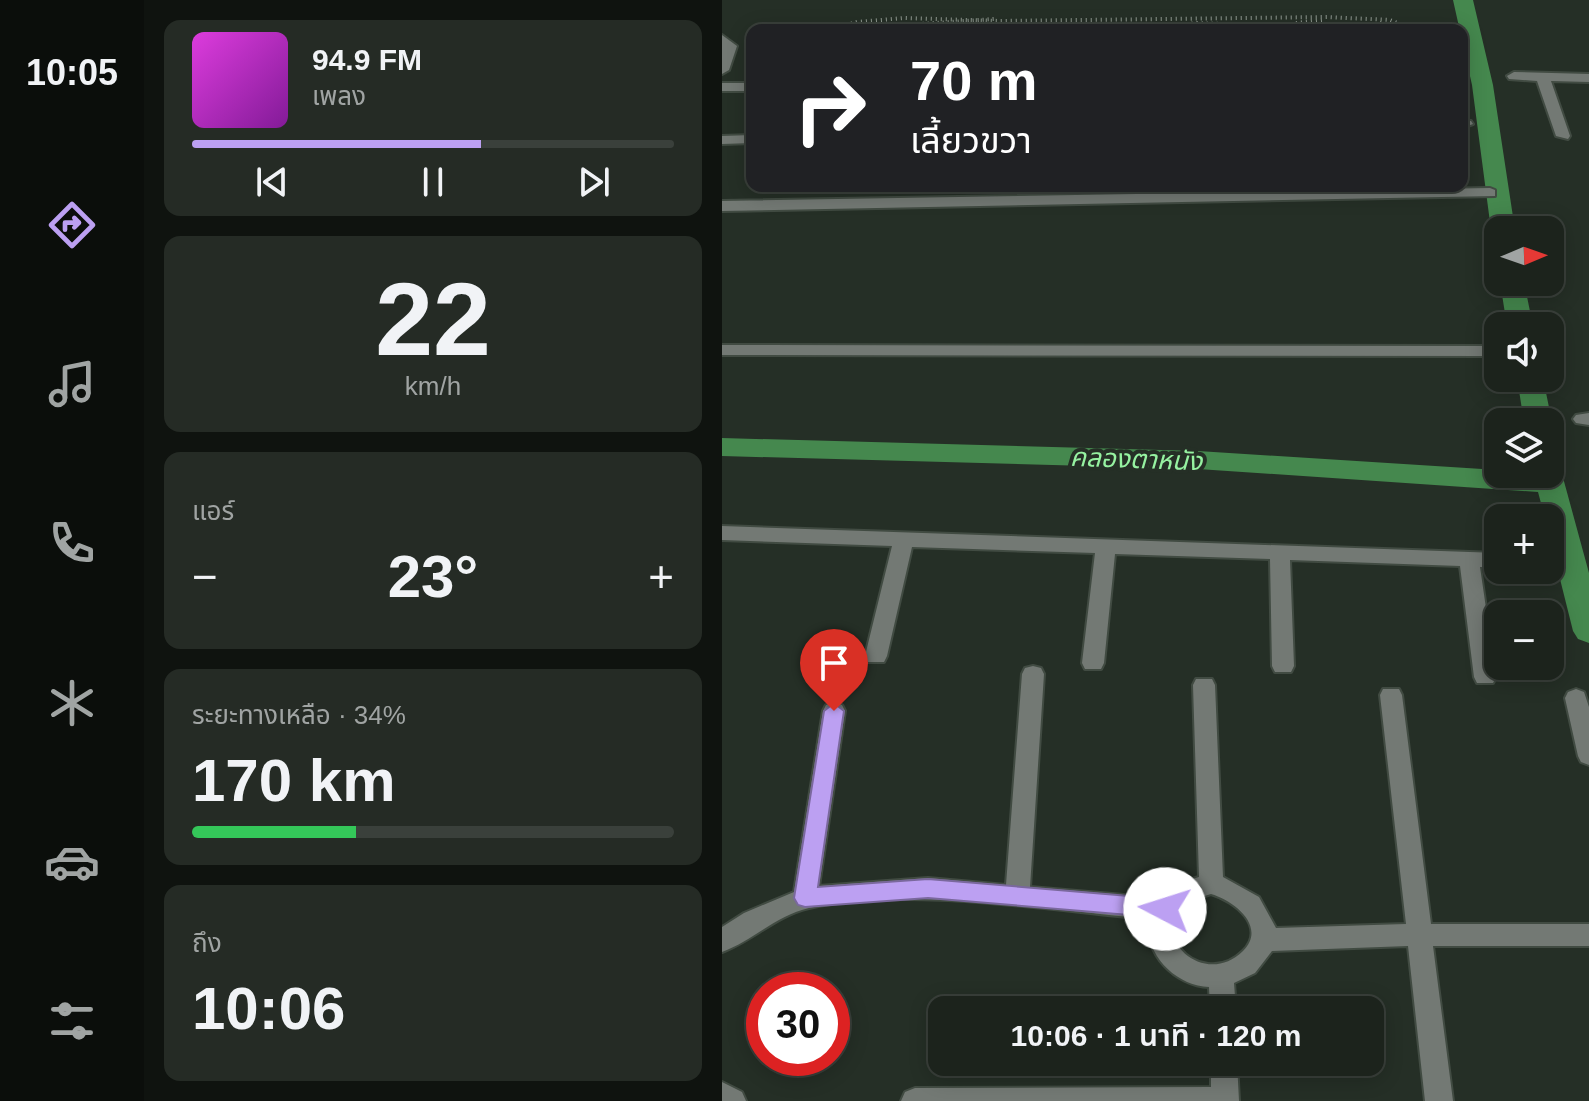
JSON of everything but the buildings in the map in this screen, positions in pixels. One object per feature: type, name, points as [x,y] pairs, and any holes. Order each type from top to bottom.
[{"type":"street","points":[[722,39],[730,46],[722,70]]},
{"type":"street","points":[[1514,76],[1589,78]]},
{"type":"street","points":[[1543,77],[1563,136]]},
{"type":"street","points":[[722,87],[746,87]]},
{"type":"street","points":[[722,140],[746,139]]},
{"type":"street","points":[[722,206],[1490,193]]},
{"type":"street","points":[[722,350],[1484,351]]},
{"type":"street","points":[[722,533],[1484,560]]},
{"type":"street","points":[[876,656],[904,538]]},
{"type":"street","points":[[1093,663],[1106,546]]},
{"type":"street","points":[[1280,553],[1283,666]]},
{"type":"street","points":[[1469,559],[1484,670]]},
{"type":"street","points":[[1017,897],[1033,674]]},
{"type":"street","points":[[1204,685],[1211,884]]},
{"type":"street","points":[[1391,695],[1439,1101]]},
{"type":"street","points":[[1576,698],[1589,756]]},
{"type":"street","points":[[805,898],[834,711]]},
{"type":"street","points":[[1211,884],[1240,892],[1252,902],[1263,927],[1262,940],[1248,964],[1221,976],[1205,976],[1175,963],[1160,937],[1160,922],[1165,909],[1184,890],[1211,884]]},
{"type":"street","points":[[722,941],[753,921],[805,898],[928,889],[1165,909]]},
{"type":"street","points":[[1262,940],[1419,935],[1589,935]]},
{"type":"street","points":[[1221,976],[1222,996]]},
{"type":"street","points":[[915,1101],[1225,1101],[1224,1076]]},
{"type":"street","points":[[722,1095],[732,1101]]},
{"type":"path","points":[[938,24],[997,18],[1321,14],[1403,20],[1409,24]]},
{"type":"path","points":[[842,24],[989,18],[1000,21],[1327,17],[1390,20],[1401,24]]},
{"type":"path","points":[[1288,24],[1318,20],[1380,24]]},
{"type":"path","points":[[1186,24],[1238,24]]},
{"type":"waterway","points":[[1463,0],[1478,56],[1501,216]]},
{"type":"waterway","points":[[1515,296],[1517,312]]},
{"type":"waterway","points":[[1533,392],[1535,408]]},
{"type":"waterway","name":"คลองตาหนัง","points":[[722,447],[1198,460],[1484,479]]},
{"type":"waterway","points":[[1552,488],[1589,631]]},
{"type":"route","points":[[834,711],[805,898],[928,889],[1165,909]]}]
